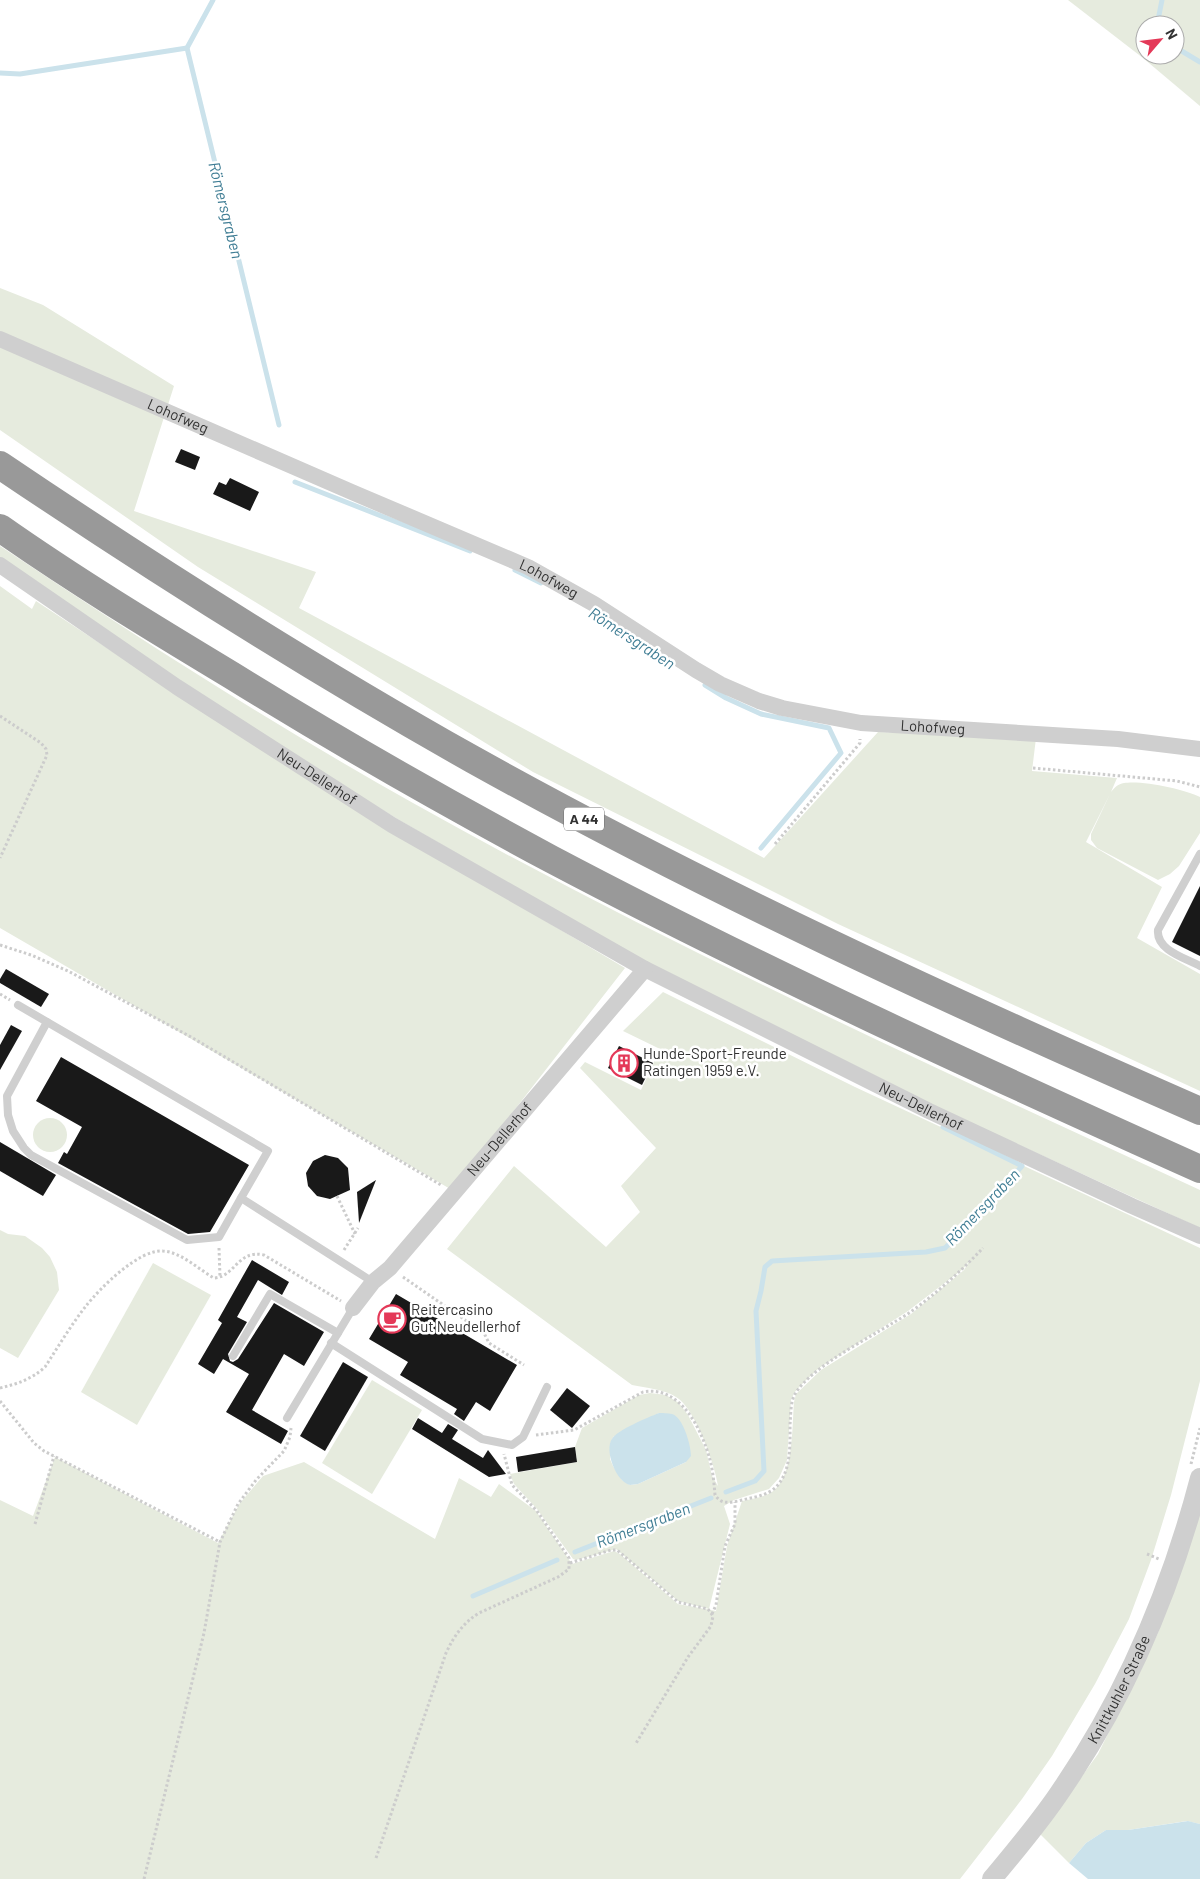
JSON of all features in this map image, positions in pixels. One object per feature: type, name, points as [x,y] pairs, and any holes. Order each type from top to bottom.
[{"type":"highway","name":"A 44","points":[[0,466],[124,549],[299,658],[464,754],[575,814],[700,879],[831,943],[1200,1112]]},
{"type":"highway","points":[[0,528],[152,628],[284,708],[551,859],[742,956],[1200,1169]]},
{"type":"street","name":"Lohofweg","points":[[0,339],[528,567],[594,604],[696,670],[739,693],[782,708],[861,723],[1118,739],[1200,749]]},
{"type":"street","name":"Neu-Dellerhof","points":[[0,565],[177,687],[392,826],[645,969],[938,1115],[1200,1236]]},
{"type":"street","name":"Neu-Dellerhof","points":[[353,1308],[374,1282],[390,1268],[645,969]]},
{"type":"street","name":"Knittkuhler Straße","points":[[992,1879],[1036,1826],[1063,1789],[1124,1684],[1161,1602],[1189,1520],[1195,1471]]},
{"type":"lane","points":[[1200,854],[1158,930],[1159,938],[1165,947],[1200,966]]},
{"type":"lane","points":[[18,1004],[268,1151],[218,1237],[187,1240],[31,1155],[24,1148],[13,1131],[8,1115],[7,1096],[47,1022]]},
{"type":"lane","points":[[241,1198],[374,1282]]},
{"type":"lane","points":[[233,1356],[270,1294],[338,1333]]},
{"type":"lane","points":[[287,1418],[353,1308]]},
{"type":"lane","points":[[332,1343],[482,1439],[501,1444],[512,1446],[523,1437],[547,1387]]},
{"type":"path","points":[[0,716],[41,743],[46,749],[45,761],[0,858]]},
{"type":"path","points":[[776,844],[860,743],[861,723]]},
{"type":"path","points":[[1033,768],[1177,781],[1200,787]]},
{"type":"path","points":[[0,945],[31,955],[68,971],[191,1037],[454,1193]]},
{"type":"path","points":[[337,1196],[355,1234]]},
{"type":"path","points":[[338,1259],[358,1228]]},
{"type":"path","points":[[218,1237],[220,1278]]},
{"type":"path","points":[[523,1437],[574,1430],[643,1392],[652,1391],[666,1394],[680,1402],[700,1435],[711,1461],[715,1494],[722,1502],[734,1502],[758,1496],[770,1491],[782,1477],[789,1460],[793,1400],[803,1385],[820,1368],[910,1312],[963,1269],[983,1248]]},
{"type":"path","points":[[0,1388],[26,1380],[45,1367],[86,1306],[126,1267],[157,1251],[171,1252],[214,1278],[220,1278],[243,1258],[256,1253],[272,1259],[353,1308]]},
{"type":"path","points":[[390,1268],[484,1334],[490,1343],[524,1365]]},
{"type":"path","points":[[0,1401],[34,1443],[54,1456],[220,1542]]},
{"type":"path","points":[[144,1879],[204,1633],[220,1542],[238,1504],[256,1480],[284,1451],[290,1437],[291,1426],[287,1418]]},
{"type":"path","points":[[1195,1471],[1200,1428]]},
{"type":"path","points":[[376,1858],[446,1653],[464,1624],[479,1613],[558,1578],[569,1569],[569,1558],[537,1511],[512,1485],[501,1444]]},
{"type":"path","points":[[35,1524],[54,1456]]},
{"type":"path","points":[[712,1614],[716,1605],[725,1546],[735,1524],[734,1502]]},
{"type":"path","points":[[570,1563],[611,1550],[617,1550],[678,1602],[708,1609],[712,1614],[713,1621],[711,1626],[688,1657],[635,1745]]},
{"type":"shaded area","points":[[1068,0],[1200,0],[1200,106],[1151,65],[1185,65],[1185,15],[1135,15],[1135,52]]},
{"type":"shaded area","points":[[0,288],[43,305],[174,386],[134,511],[316,572],[299,608],[764,858],[878,732],[1036,738],[1032,771],[1117,778],[1111,792],[1122,783],[1132,782],[1174,788],[1200,797],[1200,833],[1179,866],[1170,874],[1158,880],[1097,848],[1091,840],[1091,834],[1110,794],[1086,842],[1162,887],[1137,938],[1200,974],[1200,1091],[838,924],[533,772],[198,567],[0,430]]},
{"type":"shaded area","points":[[0,546],[256,711],[360,773],[509,856],[704,956],[902,1052],[1200,1190],[1200,1228],[932,1105],[649,964],[399,820],[197,695],[0,559]]},
{"type":"shaded area","points":[[0,586],[32,609],[36,601],[175,693],[387,827],[625,968],[452,1190],[0,928]]},
{"type":"shaded area","points":[[663,992],[855,1087],[1200,1248],[1200,1381],[1171,1495],[1151,1560],[1129,1619],[1095,1684],[1052,1756],[1022,1799],[960,1879],[0,1879],[0,1500],[33,1516],[55,1457],[218,1543],[240,1503],[263,1476],[304,1462],[435,1539],[459,1478],[491,1497],[499,1484],[536,1511],[572,1564],[614,1551],[620,1554],[678,1604],[716,1611],[727,1546],[742,1501],[762,1497],[772,1492],[779,1485],[784,1475],[792,1437],[796,1394],[821,1370],[911,1314],[964,1270],[970,1260],[963,1269],[908,1311],[819,1368],[794,1393],[791,1400],[787,1460],[779,1478],[769,1489],[734,1500],[724,1506],[730,1524],[709,1609],[678,1601],[616,1549],[576,1560],[573,1559],[537,1509],[514,1484],[510,1474],[577,1462],[575,1447],[582,1428],[639,1395],[650,1393],[666,1395],[679,1403],[688,1415],[706,1450],[712,1476],[718,1486],[703,1438],[690,1413],[676,1397],[660,1390],[632,1385],[447,1249],[514,1166],[606,1247],[640,1212],[621,1186],[656,1148],[580,1068],[585,1062],[641,1090],[660,1049],[623,1031]],"holes":[[[659,1413],[686,1462],[638,1484],[630,1485],[622,1480],[610,1459],[613,1437]]]},
{"type":"shaded area","points":[[50,1118],[57,1119],[62,1123],[66,1128],[66,1142],[62,1147],[57,1151],[50,1152],[43,1151],[38,1147],[34,1142],[33,1135],[34,1128],[38,1123],[43,1119]]},
{"type":"shaded area","points":[[0,1230],[8,1234],[25,1236],[42,1248],[50,1257],[57,1272],[59,1290],[18,1358],[0,1348]]},
{"type":"shaded area","points":[[153,1263],[211,1295],[137,1425],[81,1392]]},
{"type":"shaded area","points":[[372,1380],[422,1410],[372,1494],[322,1463]]},
{"type":"shaded area","points":[[1200,1513],[1200,1824],[1187,1821],[1128,1830],[1106,1830],[1086,1843],[1069,1863],[1040,1834],[1098,1754],[1158,1633]]},
{"type":"water","points":[[659,1413],[672,1414],[680,1420],[690,1445],[691,1456],[686,1462],[638,1484],[630,1485],[625,1483],[616,1472],[610,1458],[609,1450],[612,1439],[615,1435],[634,1424]]},
{"type":"water","points":[[1188,1821],[1200,1824],[1200,1879],[1088,1879],[1069,1863],[1086,1843],[1106,1830],[1128,1830]]},
{"type":"building","points":[[181,449],[200,457],[195,470],[175,462]]},
{"type":"building","points":[[230,478],[259,492],[250,511],[213,494],[219,482],[226,485]]},
{"type":"building","points":[[1200,886],[1200,956],[1172,942]]},
{"type":"building","points":[[6,969],[49,994],[41,1007],[0,983],[0,979]]},
{"type":"building","points":[[11,1025],[22,1031],[0,1070],[0,1045]]},
{"type":"building","name":"Hunde-Sport-Freunde Ratingen 1959 e.V.","points":[[619,1046],[653,1063],[642,1085],[608,1068]]},
{"type":"building","points":[[61,1057],[249,1165],[210,1232],[188,1234],[58,1163],[64,1152],[67,1154],[82,1127],[36,1101]]},
{"type":"building","points":[[0,1142],[56,1175],[43,1196],[0,1171]]},
{"type":"building","points":[[325,1155],[338,1158],[348,1168],[350,1190],[330,1199],[317,1196],[308,1186],[306,1173],[313,1161]]},
{"type":"building","points":[[376,1180],[359,1223],[357,1192]]},
{"type":"building","points":[[252,1260],[289,1282],[282,1295],[258,1280],[237,1317],[247,1322],[228,1354],[230,1361],[233,1362],[238,1359],[274,1303],[324,1332],[304,1366],[284,1354],[252,1410],[288,1431],[281,1444],[226,1412],[249,1374],[223,1359],[214,1374],[198,1364],[222,1323],[218,1320]]},
{"type":"building","points":[[396,1294],[517,1365],[490,1411],[476,1402],[464,1421],[454,1414],[457,1409],[400,1375],[408,1362],[369,1339]]},
{"type":"building","points":[[343,1362],[368,1377],[325,1451],[300,1436]]},
{"type":"building","points":[[567,1388],[590,1406],[572,1428],[550,1410]]},
{"type":"building","points":[[418,1418],[442,1433],[448,1424],[458,1430],[452,1439],[483,1458],[488,1450],[506,1474],[489,1477],[412,1429]]},
{"type":"building","points":[[575,1447],[577,1462],[518,1472],[516,1457]]},
{"type":"waterway","name":"Römersgraben","points":[[213,0],[187,48],[279,425]]},
{"type":"waterway","points":[[1159,15],[1162,0]]},
{"type":"waterway","points":[[0,73],[20,74],[187,48]]},
{"type":"waterway","points":[[1185,53],[1200,62]]},
{"type":"waterway","name":"Römersgraben","points":[[295,482],[470,551]]},
{"type":"waterway","name":"Römersgraben","points":[[515,570],[541,583]]},
{"type":"waterway","name":"Römersgraben","points":[[705,685],[726,698],[761,714],[829,728],[841,753],[761,848]]},
{"type":"waterway","name":"Römersgraben","points":[[726,1492],[755,1481],[764,1471],[756,1311],[765,1267],[772,1261],[926,1252],[945,1248],[985,1208],[1022,1166],[943,1127]]},
{"type":"waterway","name":"Römersgraben","points":[[575,1552],[711,1498]]},
{"type":"waterway","name":"Römersgraben","points":[[473,1596],[557,1560]]},
{"type":"place","name":"Hunde-Sport-Freunde Ratingen 1959 e.V.","points":[[624,1063]]},
{"type":"place","name":"Reitercasino Gut Neudellerhof","points":[[392,1319]]}]
